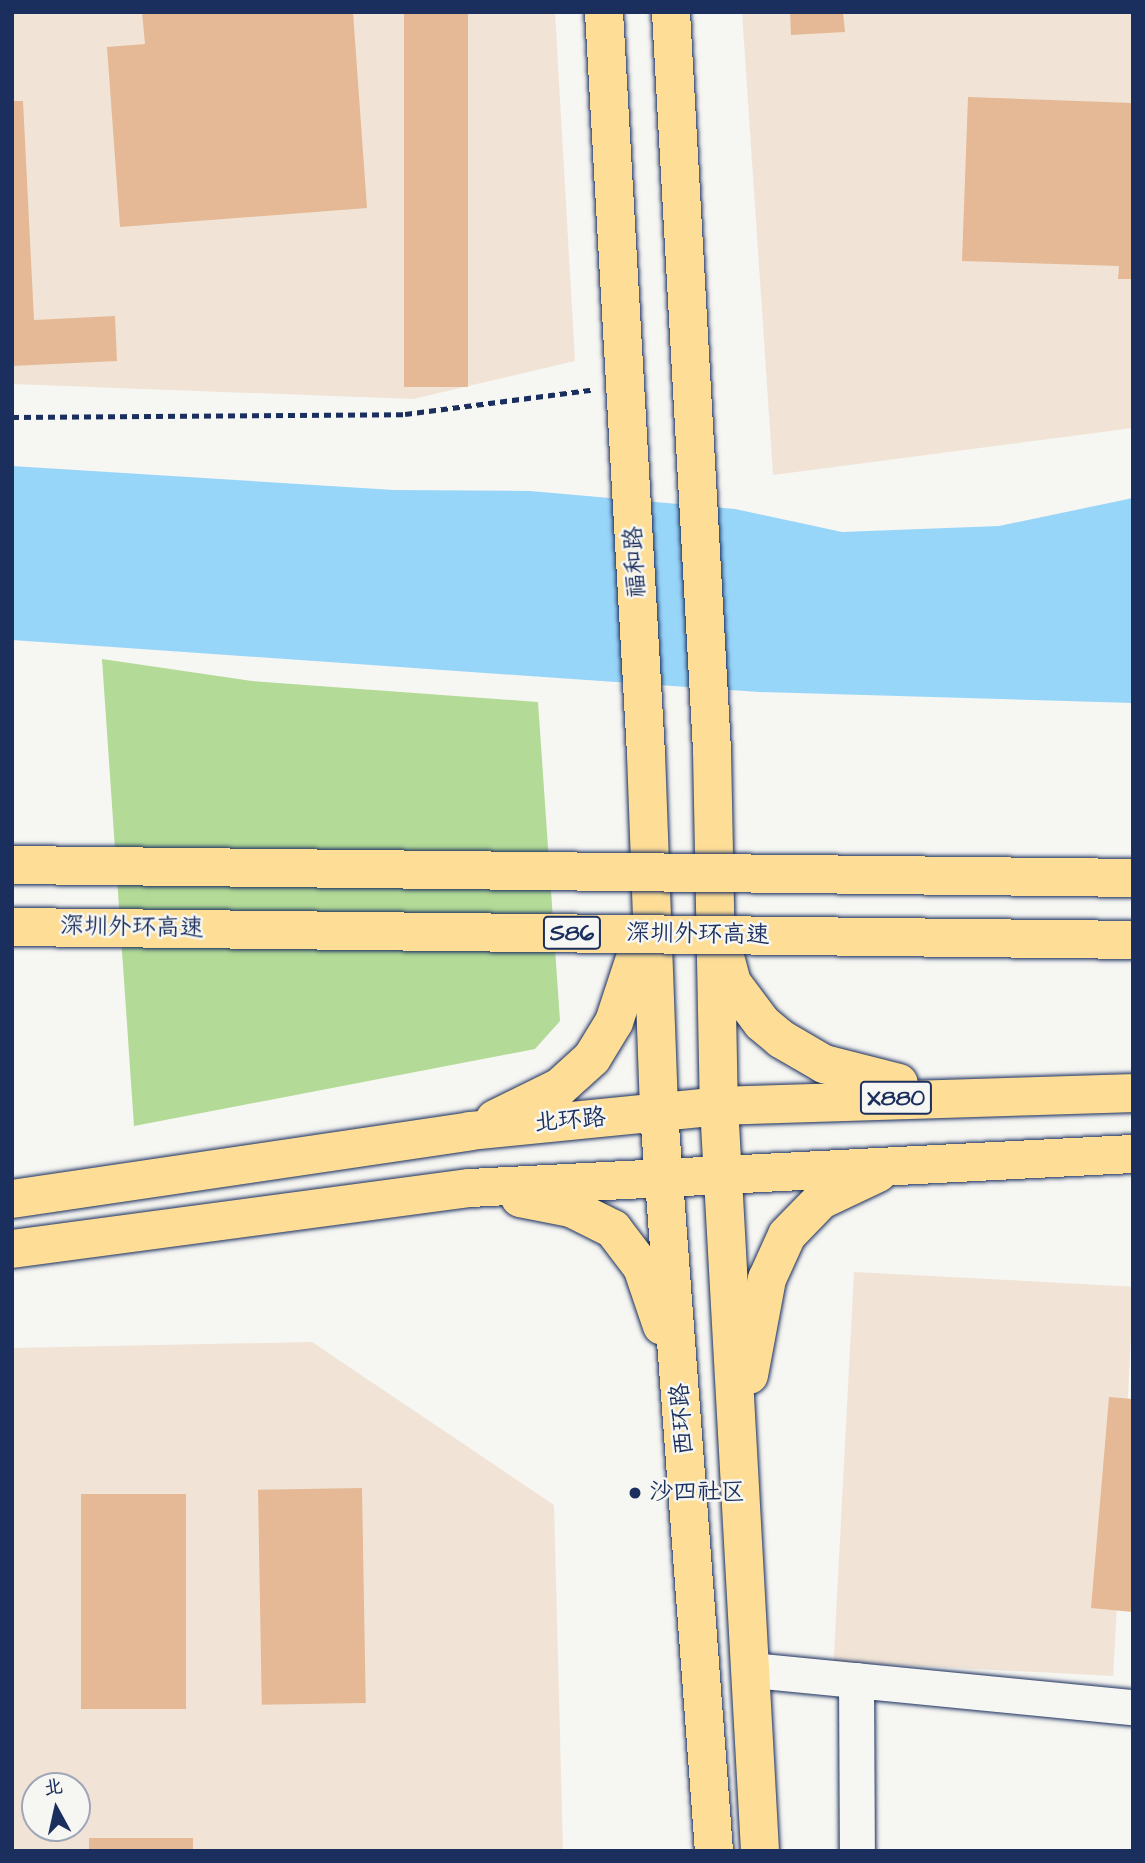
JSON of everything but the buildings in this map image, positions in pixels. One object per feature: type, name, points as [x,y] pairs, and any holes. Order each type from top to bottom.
[{"type":"main road","name":"福和路","points":[[604,12],[646,754],[659,1113]]},
{"type":"main road","points":[[671,12],[712,750],[719,1106],[753,1670],[760,1851]]},
{"type":"main road","points":[[12,865],[1133,878]]},
{"type":"main road","points":[[470,1131],[560,1087],[592,1058],[614,1022],[650,911]]},
{"type":"main road","points":[[714,913],[732,983],[762,1023],[791,1046],[848,1073],[974,1096]]},
{"type":"main road","name":"深圳外环高速","points":[[12,927],[1133,940]]},
{"type":"main road","name":"北环路","points":[[12,1199],[470,1131],[719,1106],[1133,1093]]},
{"type":"main road","name":"西环路","points":[[659,1113],[714,1851]]},
{"type":"main road","points":[[12,1249],[470,1188],[665,1175],[1133,1154]]},
{"type":"main road","points":[[738,1432],[767,1279],[787,1235],[821,1200],[905,1163]]},
{"type":"main road","points":[[470,1188],[571,1208],[614,1229],[642,1267],[681,1384]]},
{"type":"street","points":[[753,1670],[1133,1707]]},
{"type":"street","points":[[856,1680],[857,1851]]},
{"type":"path","points":[[12,417],[405,414],[627,393]]},
{"type":"shaded area","points":[[12,12],[555,12],[575,361],[413,399],[12,384]]},
{"type":"shaded area","points":[[742,12],[1133,12],[1133,428],[773,475]]},
{"type":"shaded area","points":[[854,1272],[1133,1287],[1113,1676],[834,1661]]},
{"type":"shaded area","points":[[312,1342],[554,1505],[563,1851],[12,1851],[12,1348]]},
{"type":"green space","points":[[102,659],[252,681],[538,702],[560,1021],[535,1049],[134,1126]]},
{"type":"water","points":[[12,466],[394,490],[530,491],[735,509],[842,532],[999,526],[1133,498],[1133,703],[759,692],[12,640]]},
{"type":"place","name":"沙四社区","points":[[635,1493]]}]
